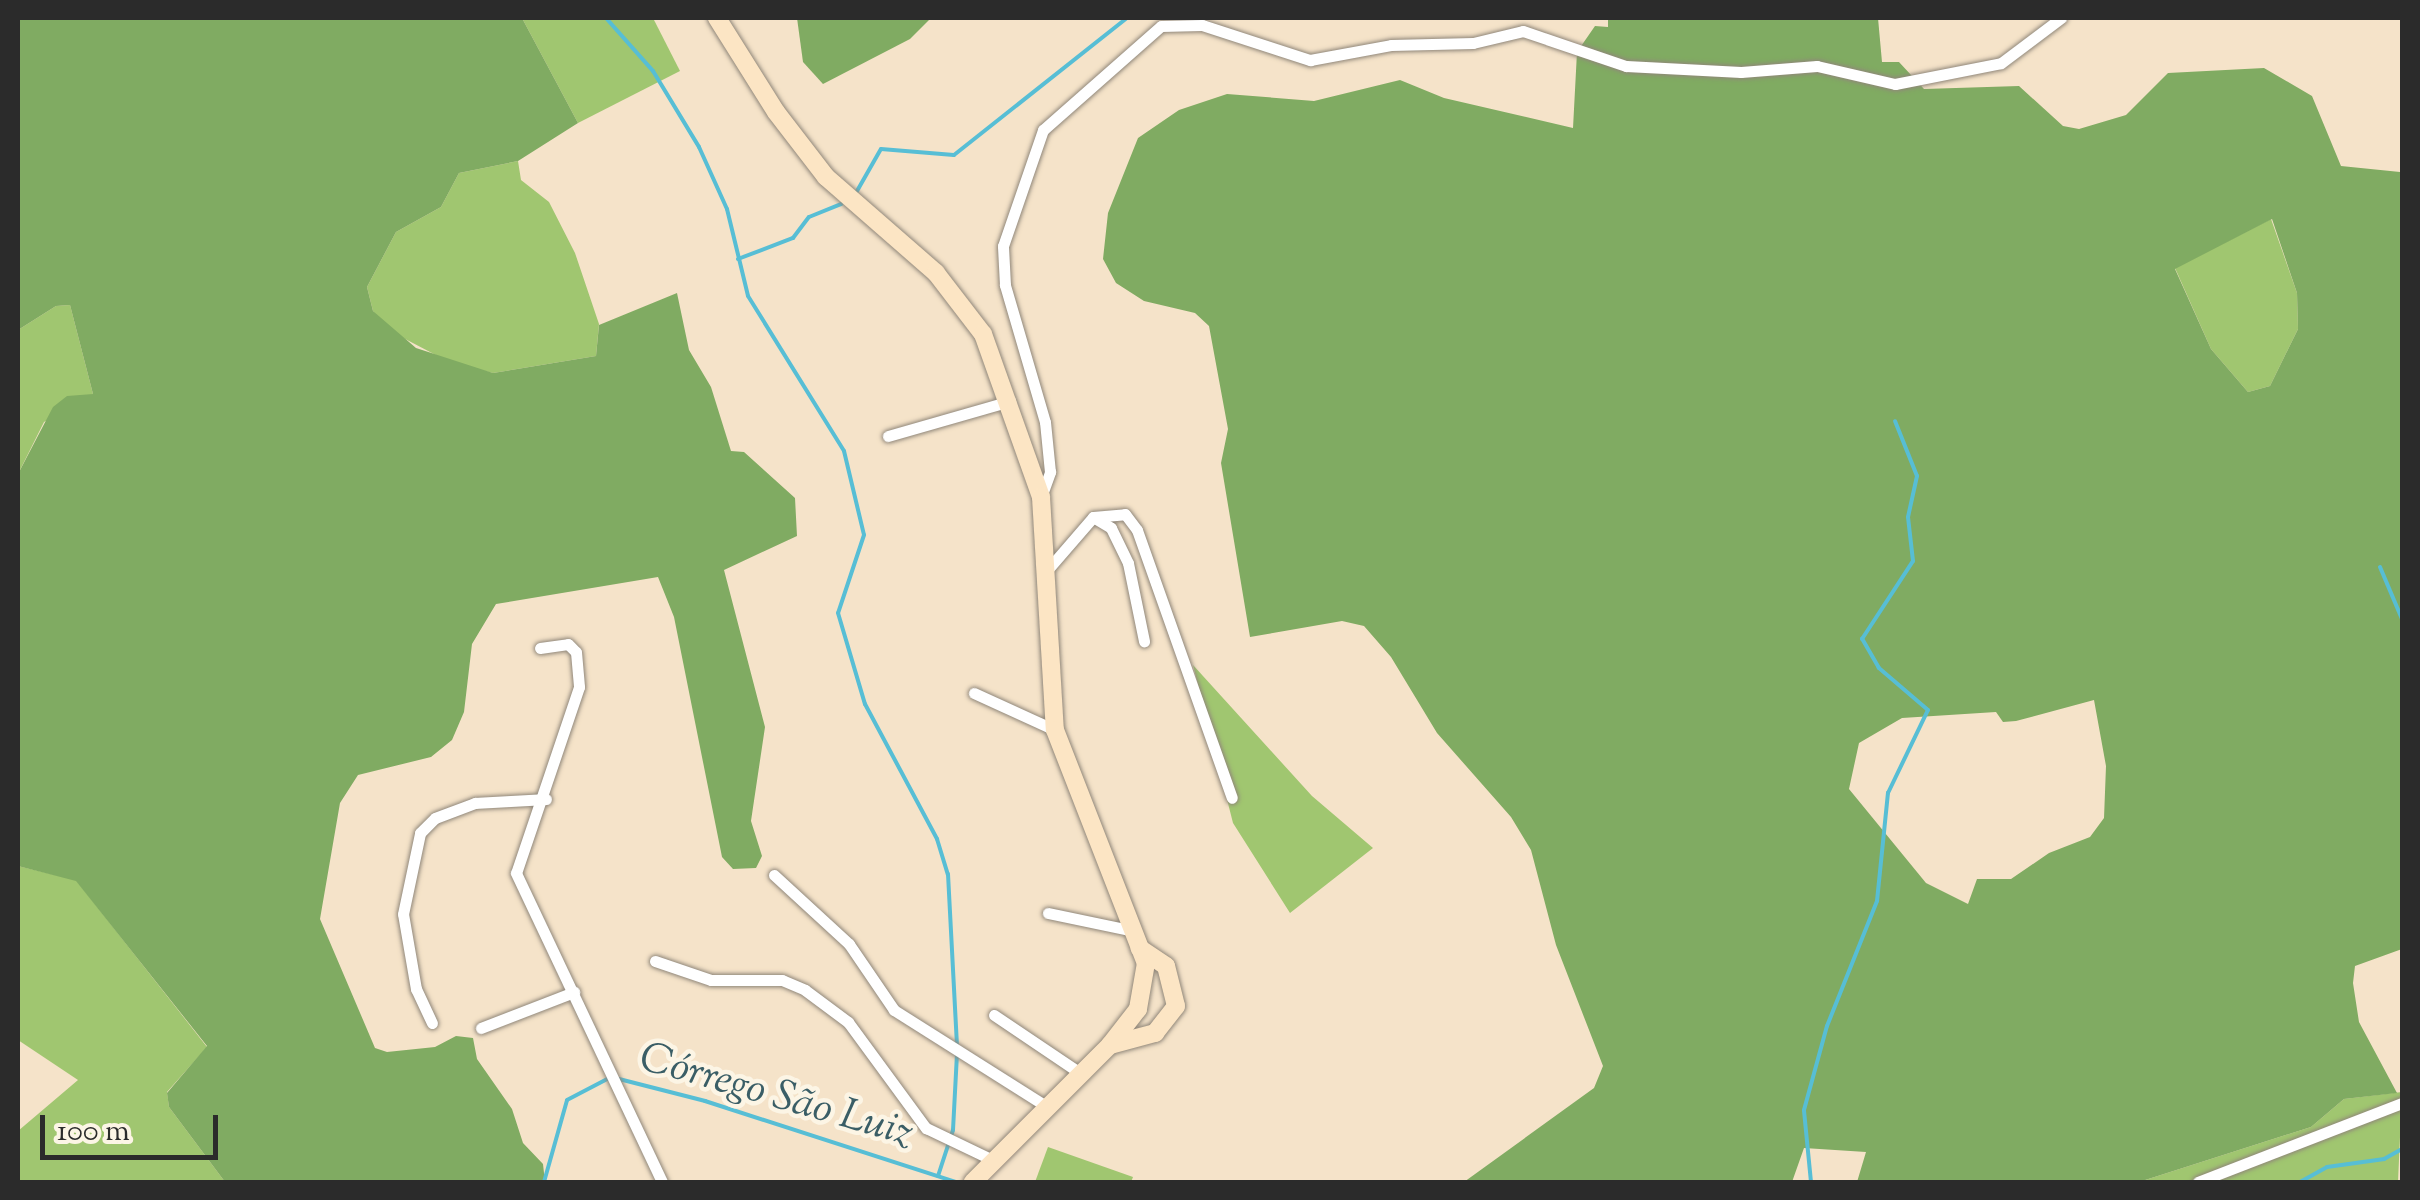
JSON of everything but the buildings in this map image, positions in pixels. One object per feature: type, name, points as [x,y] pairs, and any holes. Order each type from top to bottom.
[{"type":"street","points":[[655,961],[711,980],[782,980],[823,1001],[848,1022],[914,1117],[944,1139],[964,1147],[984,1172],[1110,1045],[1134,1014],[1143,992],[1146,963],[1056,730],[1046,665],[1049,568],[1040,497],[1010,401],[970,312],[936,274],[826,176],[776,112],[717,18]]},
{"type":"street","points":[[1040,497],[1050,472],[1045,422],[1005,285],[1003,246],[1044,130],[1163,22],[1202,26],[1310,60],[1391,45],[1473,43],[1523,30],[1626,66],[1741,72],[1816,66],[1895,84],[2001,62],[2061,18]]},
{"type":"street","points":[[888,436],[1010,401]]},
{"type":"street","points":[[1049,568],[1093,517],[1125,514],[1138,530],[1232,798]]},
{"type":"street","points":[[1093,517],[1123,548],[1144,642]]},
{"type":"street","points":[[540,648],[568,644],[580,671],[574,717],[546,799],[518,851],[516,873],[662,1182]]},
{"type":"street","points":[[974,693],[1056,730]]},
{"type":"street","points":[[432,1023],[416,989],[403,914],[420,833],[435,818],[476,803],[546,799]]},
{"type":"street","points":[[774,875],[849,944],[894,1010],[1046,1106]]},
{"type":"street","points":[[1048,913],[1136,939],[1166,966],[1176,1004],[1159,1030],[1110,1045]]},
{"type":"street","points":[[481,1028],[574,992]]},
{"type":"street","points":[[1143,992],[1176,1004]]},
{"type":"street","points":[[1134,1014],[1159,1030]]},
{"type":"street","points":[[994,1015],[1080,1073]]},
{"type":"street","points":[[2198,1182],[2402,1103]]},
{"type":"green space","points":[[18,18],[522,18],[578,123],[518,161],[459,173],[441,207],[396,232],[367,287],[373,311],[416,348],[493,373],[596,356],[599,325],[677,293],[689,350],[711,387],[731,451],[744,452],[795,498],[797,536],[724,570],[765,727],[751,821],[762,856],[756,868],[733,869],[722,857],[674,617],[658,577],[496,604],[472,644],[464,712],[452,740],[431,757],[358,775],[340,803],[320,919],[375,1048],[387,1052],[435,1047],[456,1036],[473,1038],[477,1059],[512,1109],[523,1143],[543,1164],[545,1182],[225,1182],[169,1107],[167,1093],[207,1046],[76,881],[18,866],[18,474],[53,407],[67,396],[93,394],[70,305],[56,306],[18,330]]},
{"type":"green space","points":[[522,18],[653,18],[680,71],[578,123]]},
{"type":"green space","points":[[797,18],[931,18],[910,39],[823,84],[803,62]]},
{"type":"green space","points":[[1608,18],[1878,18],[1882,62],[1899,62],[1924,89],[2019,86],[2063,126],[2079,129],[2126,115],[2168,73],[2264,68],[2312,96],[2341,166],[2400,172],[2402,949],[2355,966],[2353,983],[2359,1022],[2397,1093],[2344,1099],[2311,1127],[2139,1182],[1857,1182],[1866,1152],[1804,1148],[1792,1182],[1464,1182],[1594,1088],[1603,1066],[1556,945],[1531,850],[1511,817],[1437,733],[1391,657],[1364,626],[1342,621],[1250,637],[1221,463],[1228,429],[1209,326],[1195,313],[1144,301],[1116,283],[1103,259],[1108,213],[1138,138],[1179,110],[1227,94],[1314,101],[1400,80],[1444,98],[1573,128],[1577,52],[1595,26],[1608,27]],"holes":[[[2272,219],[2297,293],[2298,329],[2270,386],[2248,392],[2211,349],[2175,269]],[[2094,700],[2106,766],[2104,818],[2090,837],[2049,853],[2011,879],[1977,879],[1968,904],[1926,883],[1849,789],[1859,743],[1902,718],[1996,712],[2003,722],[2016,721]]]},
{"type":"green space","points":[[518,161],[521,180],[549,202],[575,253],[599,324],[596,356],[493,373],[451,363],[388,330],[373,311],[367,287],[396,232],[441,207],[459,173]]},
{"type":"green space","points":[[2271,219],[2297,293],[2298,329],[2270,386],[2248,392],[2211,349],[2175,268]]},
{"type":"green space","points":[[70,305],[93,394],[44,422],[18,474],[18,330],[56,306]]},
{"type":"green space","points":[[1193,665],[1312,796],[1373,848],[1290,913],[1233,823]]},
{"type":"green space","points":[[18,866],[76,880],[207,1047],[167,1092],[169,1107],[225,1182],[18,1182],[18,1131],[78,1080],[18,1040]]},
{"type":"green space","points":[[2402,1092],[2398,1182],[2139,1182],[2311,1127],[2344,1099]]},
{"type":"green space","points":[[1048,1147],[1133,1177],[1131,1182],[1035,1182]]},
{"type":"waterway","points":[[606,18],[653,71],[699,147],[727,209],[748,296],[844,451],[864,535],[838,613],[865,704],[937,839],[948,874],[957,1044]]},
{"type":"waterway","points":[[857,191],[881,149],[954,155],[1127,18]]},
{"type":"waterway","points":[[738,259],[793,238],[809,217],[841,204]]},
{"type":"waterway","points":[[1811,1182],[1804,1110],[1827,1026],[1877,901],[1888,793],[1928,710],[1879,668],[1862,639],[1913,561],[1908,517],[1917,476],[1895,421]]},
{"type":"waterway","points":[[2380,567],[2402,619]]},
{"type":"waterway","points":[[938,1176],[953,1130],[957,1053]]},
{"type":"waterway","name":"Córrego São Luiz","points":[[544,1182],[567,1100],[609,1078]]},
{"type":"waterway","name":"Córrego São Luiz","points":[[619,1079],[705,1101],[956,1182]]},
{"type":"waterway","points":[[2300,1182],[2327,1167],[2384,1159],[2402,1149]]}]
